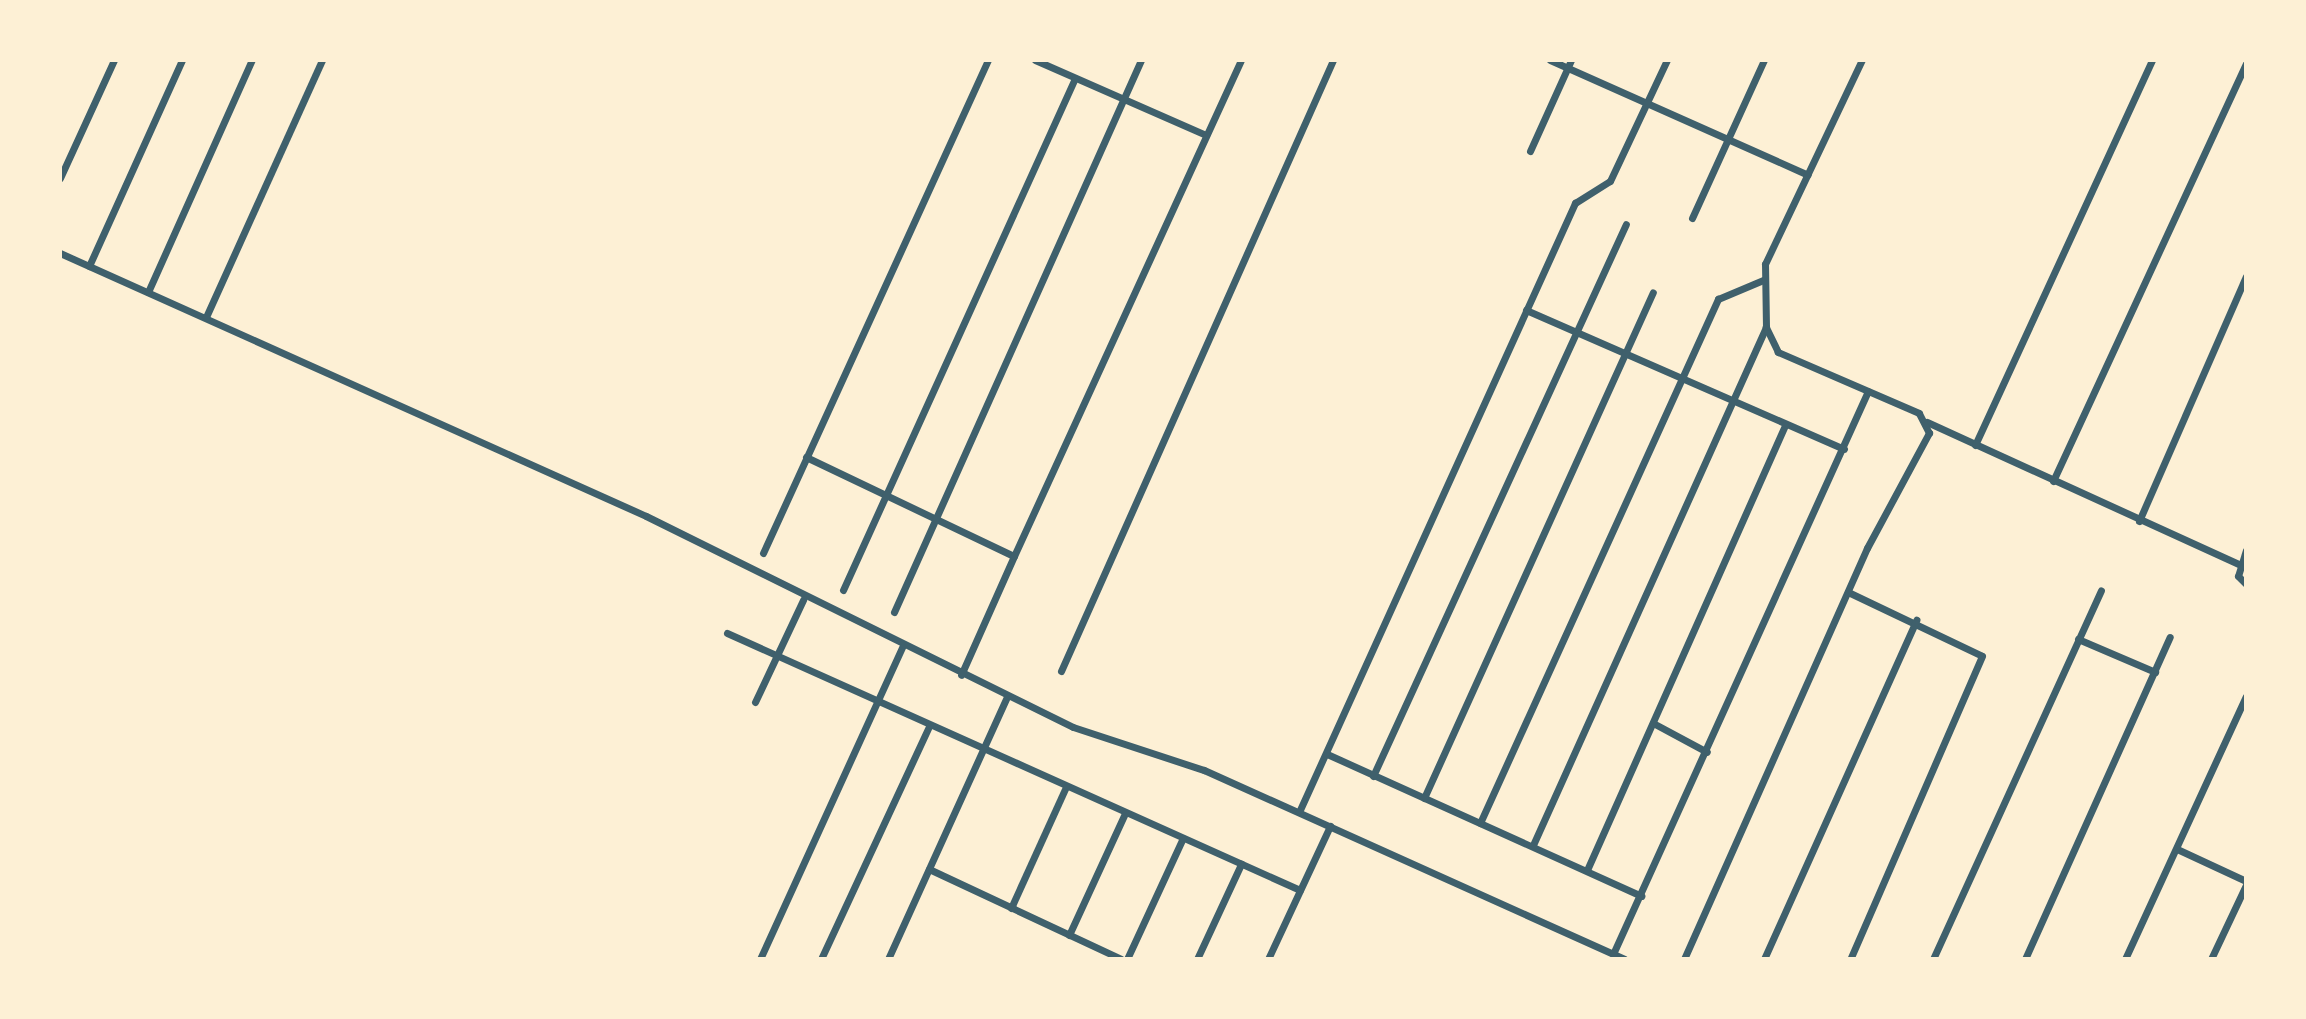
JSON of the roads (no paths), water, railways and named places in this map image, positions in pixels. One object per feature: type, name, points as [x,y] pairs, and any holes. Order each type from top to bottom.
[{"type":"street","points":[[60,178],[114,60]]},
{"type":"street","points":[[89,266],[182,60]]},
{"type":"street","points":[[148,292],[252,60]]},
{"type":"street","points":[[206,317],[322,60]]},
{"type":"street","points":[[763,553],[988,60]]},
{"type":"street","points":[[1035,60],[1206,135]]},
{"type":"street","points":[[894,612],[1141,60]]},
{"type":"street","points":[[961,675],[1241,60]]},
{"type":"street","points":[[1061,671],[1333,60]]},
{"type":"street","points":[[1550,60],[1569,64],[1647,103],[1808,175]]},
{"type":"street","points":[[1299,812],[1575,203],[1610,181],[1667,60]]},
{"type":"street","points":[[1692,218],[1764,60]]},
{"type":"street","points":[[1862,60],[1763,280],[1766,327],[1778,352],[1868,391],[1927,422],[2139,521],[2239,564]]},
{"type":"street","points":[[1975,445],[2152,60]]},
{"type":"street","points":[[2053,481],[2246,63]]},
{"type":"street","points":[[1530,151],[1569,64]]},
{"type":"street","points":[[843,590],[1075,78]]},
{"type":"street","points":[[1373,776],[1626,224]]},
{"type":"street","points":[[60,253],[646,516],[803,600],[1007,697],[1299,812],[1625,959]]},
{"type":"street","points":[[2139,521],[2246,276]]},
{"type":"street","points":[[1480,823],[1680,378],[1724,292],[1763,280]]},
{"type":"street","points":[[1424,798],[1653,292]]},
{"type":"street","points":[[1526,310],[1844,449]]},
{"type":"street","points":[[1533,845],[1766,327]]},
{"type":"street","points":[[1613,954],[1868,391]]},
{"type":"street","points":[[1684,959],[1848,592],[1925,446],[1927,422]]},
{"type":"street","points":[[1587,870],[1785,425]]},
{"type":"street","points":[[806,457],[1014,556]]},
{"type":"street","points":[[2246,550],[2239,564],[2246,584]]},
{"type":"street","points":[[1933,959],[2101,590]]},
{"type":"street","points":[[1848,592],[1979,650],[1981,664],[1850,959]]},
{"type":"street","points":[[755,702],[803,600]]},
{"type":"street","points":[[1764,959],[1916,620]]},
{"type":"street","points":[[727,633],[1300,890]]},
{"type":"street","points":[[2025,959],[2170,637]]},
{"type":"street","points":[[2078,639],[2155,672]]},
{"type":"street","points":[[760,959],[902,647]]},
{"type":"street","points":[[2125,959],[2246,696]]},
{"type":"street","points":[[888,959],[1007,697]]},
{"type":"street","points":[[1653,723],[1707,752]]},
{"type":"street","points":[[821,959],[929,726]]},
{"type":"street","points":[[1327,754],[1641,896]]},
{"type":"street","points":[[1011,908],[1066,787]]},
{"type":"street","points":[[1069,935],[1125,813]]},
{"type":"street","points":[[1268,959],[1330,826]]},
{"type":"street","points":[[1127,959],[1183,838]]},
{"type":"street","points":[[2177,849],[2246,883],[2211,959]]},
{"type":"street","points":[[1197,959],[1241,864]]},
{"type":"street","points":[[929,869],[1121,959]]}]
